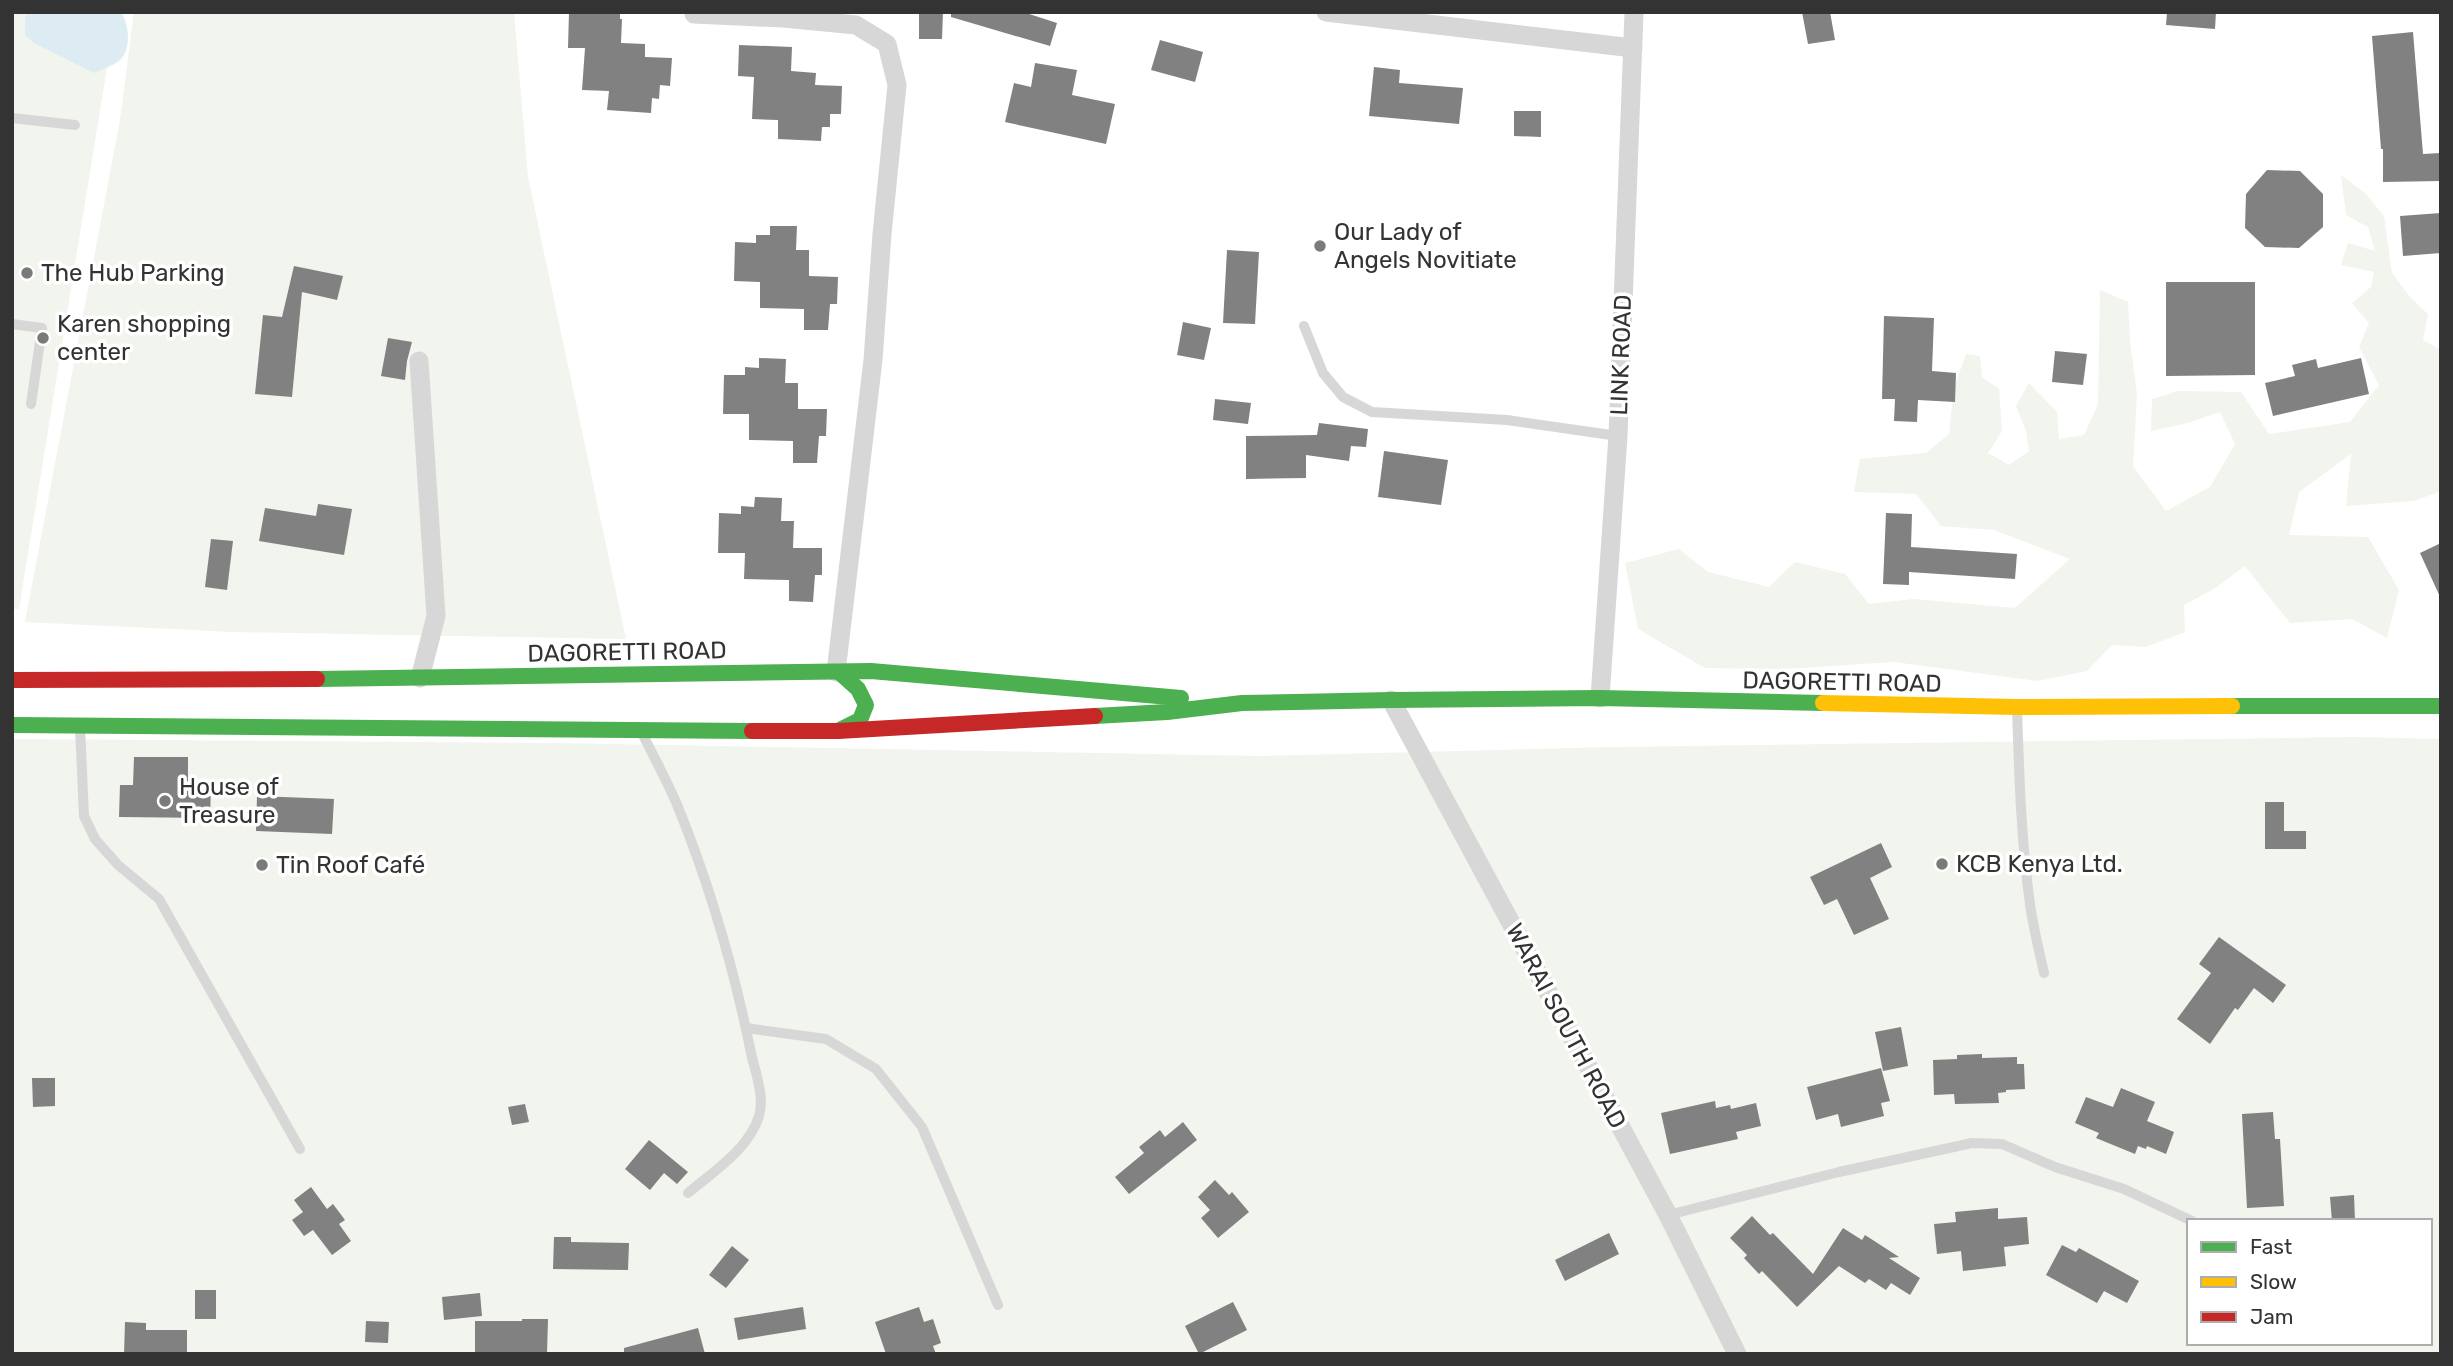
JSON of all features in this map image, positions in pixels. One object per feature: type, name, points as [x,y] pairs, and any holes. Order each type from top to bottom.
[{"type":"main road","name":"DAGORETTI ROAD","points":[[12,680],[420,678],[870,671],[1242,703]]},
{"type":"main road","points":[[838,672],[858,689],[866,705],[860,720],[838,731]]},
{"type":"main road","name":"DAGORETTI ROAD","points":[[12,725],[641,732],[838,731],[1167,712],[1242,703],[1600,698],[2017,708],[2441,706]]},
{"type":"street","points":[[1326,12],[1633,48]]},
{"type":"street","name":"LINK ROAD","points":[[1600,698],[1618,436],[1634,12]]},
{"type":"street","points":[[694,14],[856,25],[887,44],[897,85],[873,360],[838,672]]},
{"type":"street","points":[[419,361],[436,617],[420,678]]},
{"type":"street","name":"WARAI SOUTH ROAD","points":[[1391,700],[1668,1215],[1737,1354]]},
{"type":"lane","points":[[12,118],[75,125]]},
{"type":"lane","points":[[12,324],[42,328],[31,404]]},
{"type":"lane","points":[[1304,326],[1323,373],[1343,397],[1372,412],[1507,420],[1618,436]]},
{"type":"lane","points":[[2017,708],[2025,862],[2030,906],[2043,973]]},
{"type":"lane","points":[[79,726],[84,816],[95,839],[118,865],[159,899],[300,1149]]},
{"type":"lane","points":[[641,732],[677,805],[709,888],[746,1028],[760,1094],[761,1113],[752,1134],[688,1193]]},
{"type":"lane","points":[[746,1028],[826,1039],[876,1069],[922,1127],[998,1305]]},
{"type":"lane","points":[[1668,1215],[1839,1172],[1972,1143],[2002,1144],[2055,1167],[2124,1189],[2188,1219]]},
{"type":"shaded area","name":"Karen shopping center","points":[[12,12],[116,12],[19,609],[12,609]]},
{"type":"shaded area","points":[[28,12],[121,12],[126,23],[128,43],[124,55],[117,62],[94,73],[34,43],[25,35],[25,18]]},
{"type":"shaded area","points":[[134,12],[514,12],[528,177],[626,639],[233,632],[25,622],[120,120]]},
{"type":"shaded area","points":[[2341,175],[2365,193],[2384,216],[2392,273],[2411,298],[2428,314],[2423,340],[2441,350],[2441,491],[2414,501],[2346,506],[2351,454],[2299,492],[2289,535],[2368,537],[2399,590],[2387,638],[2352,619],[2290,623],[2245,566],[2214,589],[2184,605],[2185,632],[2146,647],[2112,645],[2087,671],[2038,681],[1894,662],[1785,669],[1705,668],[1638,629],[1625,563],[1679,549],[1708,572],[1769,587],[1795,562],[1845,574],[1869,604],[1914,599],[2015,608],[2070,559],[1994,530],[1941,526],[1916,494],[1854,492],[1860,459],[1926,453],[1949,434],[1954,388],[1966,354],[1980,356],[1982,377],[1999,389],[2002,431],[1988,453],[2009,465],[2029,451],[2026,431],[2016,406],[2029,383],[2057,412],[2059,439],[2084,435],[2098,404],[2100,290],[2128,302],[2137,394],[2133,466],[2166,511],[2210,487],[2235,444],[2220,412],[2188,423],[2151,431],[2152,399],[2178,391],[2241,392],[2269,434],[2350,422],[2379,385],[2359,347],[2369,323],[2352,303],[2371,287],[2374,272],[2341,265],[2348,243],[2375,251],[2368,227],[2346,215]]},
{"type":"shaded area","points":[[2355,737],[2441,739],[2441,1354],[12,1354],[12,739],[554,743],[1260,756],[1611,747]]},
{"type":"building","points":[[569,12],[620,12],[621,43],[645,44],[645,57],[672,58],[670,86],[660,85],[659,99],[652,98],[651,113],[607,110],[609,91],[582,90],[585,48],[568,48]]},
{"type":"building","points":[[919,12],[943,12],[942,39],[919,39]]},
{"type":"building","points":[[951,12],[1023,12],[1057,23],[1050,46],[951,17]]},
{"type":"building","points":[[1802,12],[1830,12],[1835,40],[1808,44]]},
{"type":"building","points":[[2167,12],[2216,12],[2215,29],[2166,25]]},
{"type":"building","points":[[2413,32],[2423,154],[2441,153],[2441,181],[2383,182],[2383,149],[2372,36]]},
{"type":"building","points":[[1160,40],[1203,52],[1195,82],[1151,70]]},
{"type":"building","points":[[739,45],[792,47],[791,71],[816,73],[815,85],[842,86],[841,114],[830,114],[830,127],[822,127],[821,141],[778,139],[778,120],[752,119],[754,77],[738,76]]},
{"type":"building","points":[[1035,63],[1077,70],[1072,95],[1115,104],[1106,144],[1005,122],[1014,83],[1031,87]]},
{"type":"building","points":[[1374,67],[1400,70],[1399,83],[1463,88],[1459,124],[1369,116]]},
{"type":"building","points":[[1514,111],[1541,111],[1541,137],[1514,136]]},
{"type":"building","points":[[2267,170],[2300,171],[2323,194],[2323,227],[2299,248],[2265,247],[2245,228],[2246,194]]},
{"type":"building","points":[[2441,213],[2441,253],[2403,256],[2400,216]]},
{"type":"building","points":[[770,226],[797,226],[796,250],[809,250],[809,276],[838,277],[837,304],[830,304],[828,330],[804,330],[804,309],[760,308],[760,282],[734,281],[735,242],[756,243],[756,235],[770,235]]},
{"type":"building","points":[[1227,250],[1259,252],[1255,324],[1223,323]]},
{"type":"building","points":[[294,266],[343,276],[337,300],[302,292],[292,397],[255,394],[263,315],[282,317]]},
{"type":"building","points":[[2166,282],[2255,282],[2255,375],[2166,376]]},
{"type":"building","points":[[1884,316],[1934,318],[1932,371],[1956,373],[1955,402],[1918,400],[1917,422],[1894,421],[1895,399],[1882,399]]},
{"type":"building","points":[[1183,322],[1211,328],[1204,360],[1177,355]]},
{"type":"building","points":[[388,338],[412,342],[405,380],[381,376]]},
{"type":"building","points":[[2055,351],[2087,354],[2083,385],[2052,382]]},
{"type":"building","points":[[759,358],[786,359],[785,383],[798,383],[798,409],[827,409],[826,436],[819,436],[817,463],[793,463],[793,441],[749,440],[749,414],[723,414],[724,375],[745,375],[745,367],[759,368]]},
{"type":"building","points":[[2361,358],[2369,394],[2273,416],[2265,383],[2295,376],[2292,365],[2316,359],[2318,368]]},
{"type":"building","points":[[1215,399],[1251,403],[1248,424],[1213,420]]},
{"type":"building","points":[[1319,423],[1368,429],[1366,447],[1351,446],[1349,461],[1306,455],[1306,478],[1246,479],[1246,436],[1317,435]]},
{"type":"building","points":[[1384,451],[1448,460],[1441,505],[1378,497]]},
{"type":"building","points":[[755,497],[782,498],[781,521],[794,521],[793,548],[822,548],[822,575],[815,575],[813,602],[789,601],[789,580],[744,579],[745,553],[718,553],[719,513],[741,514],[741,506],[754,507]]},
{"type":"building","points":[[318,504],[352,509],[344,555],[259,541],[265,508],[316,516]]},
{"type":"building","points":[[1886,513],[1912,514],[1911,547],[2017,554],[2015,579],[1909,572],[1909,585],[1883,584]]},
{"type":"building","points":[[211,539],[233,541],[227,590],[205,587]]},
{"type":"building","points":[[2441,543],[2441,599],[2420,553]]},
{"type":"building","name":"House of Treasure","points":[[134,757],[188,757],[188,786],[211,786],[210,818],[119,817],[120,785],[133,785]]},
{"type":"building","points":[[257,796],[334,799],[332,834],[256,831]]},
{"type":"building","points":[[2265,802],[2284,802],[2284,831],[2306,831],[2306,849],[2265,849]]},
{"type":"building","points":[[1881,843],[1892,867],[1870,878],[1889,919],[1854,935],[1837,899],[1824,905],[1810,877]]},
{"type":"building","points":[[2219,937],[2286,985],[2273,1003],[2254,988],[2238,1010],[2235,1008],[2210,1044],[2177,1019],[2211,973],[2199,964]]},
{"type":"building","points":[[1901,1027],[1908,1066],[1883,1071],[1875,1032]]},
{"type":"building","points":[[1982,1054],[1982,1058],[2017,1057],[2017,1064],[2024,1064],[2025,1089],[1998,1093],[1999,1103],[1955,1104],[1954,1094],[1934,1095],[1933,1060]]},
{"type":"building","points":[[1881,1068],[1890,1101],[1881,1103],[1884,1116],[1841,1127],[1838,1114],[1816,1120],[1807,1087]]},
{"type":"building","points":[[32,1078],[55,1078],[55,1106],[33,1107]]},
{"type":"building","points":[[2121,1088],[2155,1102],[2147,1121],[2174,1132],[2166,1154],[2147,1146],[2146,1149],[2138,1146],[2135,1154],[2096,1138],[2099,1133],[2075,1123],[2086,1097],[2113,1107]]},
{"type":"building","points":[[1715,1101],[1716,1108],[1730,1105],[1731,1109],[1756,1103],[1761,1126],[1736,1132],[1738,1139],[1670,1154],[1661,1113]]},
{"type":"building","points":[[525,1104],[529,1122],[512,1125],[508,1107]]},
{"type":"building","points":[[2273,1112],[2275,1139],[2280,1139],[2284,1206],[2247,1208],[2242,1114]]},
{"type":"building","points":[[1183,1122],[1197,1140],[1129,1194],[1115,1177],[1144,1153],[1139,1147],[1160,1130],[1165,1137]]},
{"type":"building","points":[[649,1140],[688,1172],[677,1184],[664,1173],[650,1190],[625,1169]]},
{"type":"building","points":[[1215,1180],[1229,1195],[1232,1192],[1249,1212],[1218,1238],[1201,1218],[1210,1210],[1198,1197]]},
{"type":"building","points":[[311,1187],[327,1209],[333,1204],[345,1220],[339,1224],[351,1241],[332,1255],[313,1230],[304,1236],[292,1220],[303,1212],[294,1200]]},
{"type":"building","points":[[2354,1195],[2355,1219],[2332,1219],[2330,1197]]},
{"type":"building","points":[[1998,1208],[1998,1219],[2027,1217],[2029,1244],[2004,1247],[2006,1266],[1963,1271],[1961,1251],[1937,1254],[1934,1224],[1956,1222],[1955,1212]]},
{"type":"building","points":[[1752,1216],[1770,1235],[1773,1233],[1813,1274],[1843,1228],[1862,1240],[1865,1235],[1899,1257],[1889,1258],[1920,1278],[1910,1295],[1891,1283],[1886,1290],[1869,1279],[1865,1283],[1839,1266],[1797,1307],[1762,1271],[1759,1274],[1744,1258],[1747,1255],[1730,1238]]},
{"type":"building","points":[[1609,1233],[1619,1254],[1565,1281],[1555,1260]]},
{"type":"building","points":[[554,1237],[571,1237],[571,1242],[629,1243],[628,1270],[553,1269]]},
{"type":"building","points":[[2062,1245],[2076,1252],[2079,1248],[2139,1281],[2127,1303],[2104,1291],[2097,1303],[2046,1275]]},
{"type":"building","points":[[732,1246],[749,1260],[726,1288],[709,1275]]},
{"type":"building","points":[[195,1290],[216,1290],[216,1319],[195,1319]]},
{"type":"building","points":[[480,1293],[482,1316],[444,1320],[442,1297]]},
{"type":"building","points":[[1233,1302],[1247,1330],[1199,1354],[1185,1326]]},
{"type":"building","points":[[803,1307],[806,1329],[738,1340],[734,1318]]},
{"type":"building","points":[[919,1307],[924,1322],[933,1319],[941,1343],[933,1346],[936,1354],[886,1354],[875,1322]]},
{"type":"building","points":[[548,1319],[547,1354],[475,1354],[475,1321]]},
{"type":"building","points":[[366,1321],[389,1322],[388,1343],[365,1342]]},
{"type":"building","points":[[125,1322],[146,1323],[146,1330],[187,1330],[187,1354],[124,1354]]},
{"type":"building","points":[[698,1328],[705,1354],[624,1354],[624,1348]]},
{"type":"traffic: fast","points":[[317,679],[871,671],[1181,698]]},
{"type":"traffic: fast","points":[[838,731],[860,720],[866,705],[858,689],[839,672]]},
{"type":"traffic: fast","points":[[1095,716],[1167,712],[1242,703],[1391,700],[1600,698],[1823,703]]},
{"type":"traffic: fast","points":[[2232,706],[2441,706]]},
{"type":"traffic: fast","points":[[12,725],[752,731]]},
{"type":"traffic: slow","points":[[1823,703],[2017,707],[2232,706]]},
{"type":"traffic: jam","points":[[12,680],[317,679]]},
{"type":"traffic: jam","points":[[752,731],[838,731],[1095,716]]},
{"type":"place","name":"Our Lady of Angels Novitiate","points":[[1320,246]]},
{"type":"place","name":"The Hub Parking","points":[[27,273]]},
{"type":"place","name":"Karen shopping center","points":[[43,338]]},
{"type":"place","name":"House of Treasure","points":[[165,801]]},
{"type":"place","name":"KCB Kenya Ltd.","points":[[1942,864]]},
{"type":"place","name":"Tin Roof Café","points":[[262,865]]}]
